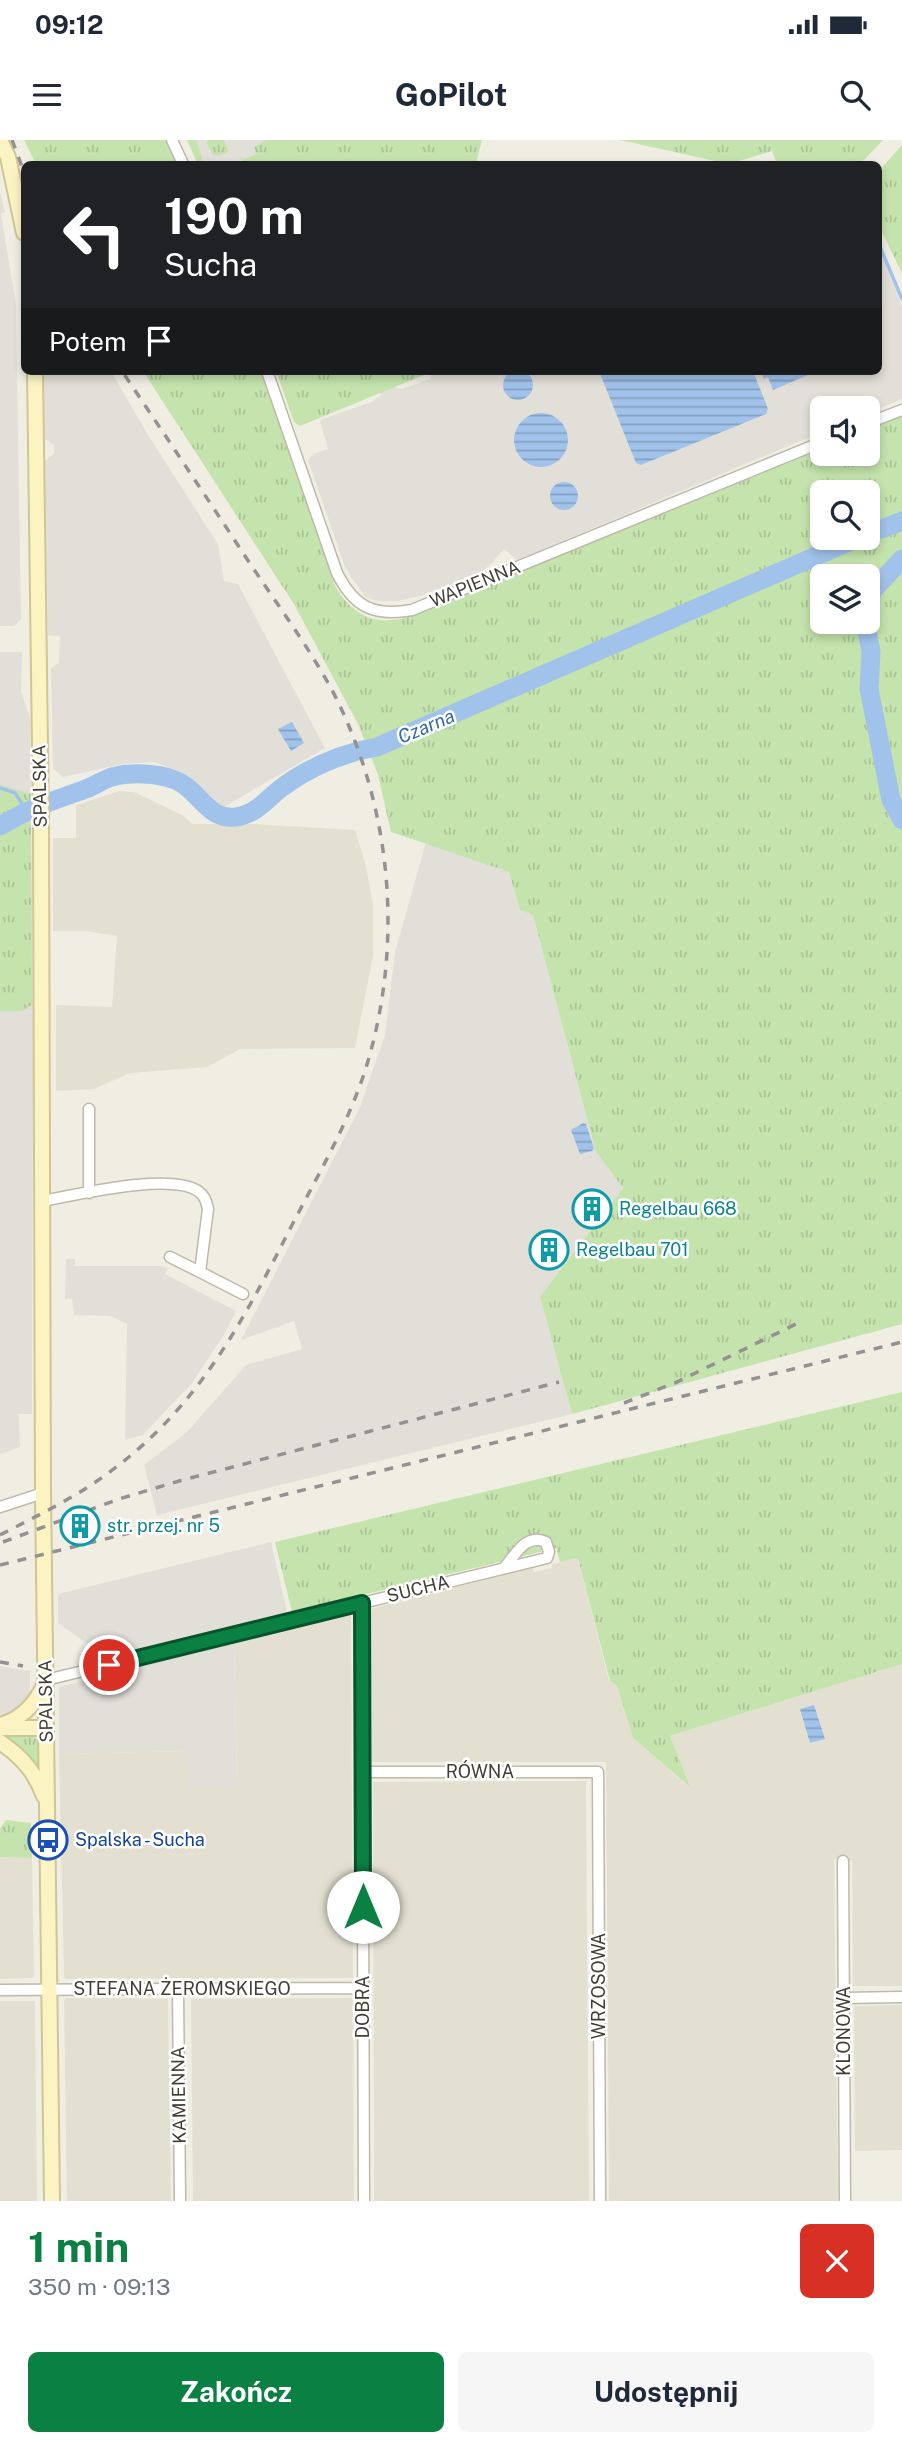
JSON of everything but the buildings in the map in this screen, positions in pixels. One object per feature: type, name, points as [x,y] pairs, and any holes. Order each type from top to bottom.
[{"type":"street","points":[[1,140],[8,157],[21,219]]},
{"type":"street","points":[[172,140],[182,161]]},
{"type":"street","name":"SPALSKA","points":[[35,375],[41,822],[43,1493],[52,2201]]},
{"type":"street","name":"WAPIENNA","points":[[268,375],[337,573],[349,595],[359,604],[379,612],[412,610],[810,447]]},
{"type":"street","points":[[880,418],[902,410]]},
{"type":"street","points":[[89,1109],[89,1193]]},
{"type":"street","points":[[42,1201],[138,1185],[178,1185],[196,1190],[206,1200],[208,1209],[200,1272]]},
{"type":"street","points":[[170,1257],[243,1294]]},
{"type":"street","points":[[0,1507],[43,1493]]},
{"type":"street","name":"SUCHA","points":[[46,1681],[504,1568]]},
{"type":"street","name":"DOBRA","points":[[362,1603],[364,2201]]},
{"type":"street","points":[[0,1726],[24,1713],[37,1700],[46,1681]]},
{"type":"street","points":[[0,1726],[46,1728]]},
{"type":"street","points":[[0,1742],[14,1751],[35,1774],[47,1804]]},
{"type":"street","name":"RÓWNA","points":[[362,1772],[598,1772]]},
{"type":"street","name":"WRZOSOWA","points":[[598,1772],[600,2201]]},
{"type":"street","name":"KLONOWA","points":[[843,1861],[845,2201]]},
{"type":"street","name":"STEFANA ŻEROMSKIEGO","points":[[0,1990],[363,1988]]},
{"type":"street","name":"KAMIENNA","points":[[178,1989],[180,2201]]},
{"type":"street","points":[[844,1998],[902,1997]]},
{"type":"shaded area","points":[[187,140],[286,140],[240,161],[197,161]]},
{"type":"shaded area","points":[[0,191],[5,212],[1,214],[16,305],[21,619],[14,626],[0,626]]},
{"type":"shaded area","points":[[882,256],[902,306],[902,399],[880,408],[880,396],[810,396],[810,437],[517,560],[504,549],[478,574],[424,595],[397,601],[377,601],[366,597],[345,567],[308,460],[313,454],[328,449],[320,420],[371,402],[380,396],[387,385],[402,389],[430,379],[431,375],[882,375]]},
{"type":"shaded area","points":[[44,375],[113,375],[148,435],[218,544],[224,581],[238,584],[325,748],[222,808],[183,773],[154,762],[122,764],[63,777],[53,768],[51,668],[59,663],[60,636],[48,635],[45,461],[54,454],[54,445],[45,439]]},
{"type":"shaded area","points":[[0,652],[22,652],[21,692],[30,718],[33,1035],[32,1414],[19,1414],[20,1447],[0,1454]]},
{"type":"shaded area","points":[[120,791],[134,792],[182,815],[193,824],[253,824],[355,830],[366,866],[373,904],[373,956],[355,1048],[240,1049],[207,1067],[130,1073],[94,1089],[56,1091],[56,1005],[112,1007],[117,936],[85,931],[53,931],[53,838],[76,838],[76,805]]},
{"type":"shaded area","points":[[426,842],[509,872],[520,910],[533,915],[596,1152],[623,1188],[540,1297],[572,1414],[157,1515],[144,1465],[186,1433],[246,1365],[302,1349],[294,1321],[241,1340],[360,1107],[385,1035],[395,952]]},
{"type":"shaded area","points":[[66,1259],[75,1259],[75,1266],[162,1266],[168,1269],[165,1274],[236,1311],[192,1383],[143,1435],[125,1440],[127,1324],[110,1316],[74,1315],[72,1299],[65,1299]]},
{"type":"shaded area","points":[[271,1542],[287,1612],[137,1651],[127,1648],[102,1654],[58,1623],[58,1594]]},
{"type":"shaded area","points":[[578,1558],[609,1681],[617,1686],[633,1738],[688,1786],[670,1736],[902,1664],[902,1986],[853,1986],[852,1860],[834,1859],[838,2201],[609,2201],[606,1762],[372,1762],[370,1609],[533,1568],[534,1572],[552,1568],[552,1564]]},
{"type":"shaded area","points":[[351,1614],[353,1978],[66,1979],[59,1754],[188,1751],[237,1779],[234,1643]]},
{"type":"shaded area","points":[[234,1643],[237,1787],[188,1788],[187,1751],[59,1754],[59,1687]]},
{"type":"shaded area","points":[[0,1666],[30,1671],[30,1693],[15,1710],[0,1715]]},
{"type":"shaded area","points":[[586,1781],[589,2201],[374,2201],[373,1782]]},
{"type":"shaded area","points":[[0,1857],[32,1858],[32,1978],[0,1979]]},
{"type":"shaded area","points":[[66,1998],[168,1999],[171,2201],[67,2201]]},
{"type":"shaded area","points":[[353,1998],[354,2201],[193,2201],[191,1999]]},
{"type":"shaded area","points":[[0,2001],[35,2001],[37,2201],[0,2201]]},
{"type":"shaded area","points":[[902,2005],[902,2150],[855,2151],[854,2006]]},
{"type":"green space","points":[[24,140],[166,140],[176,161],[34,161]]},
{"type":"green space","points":[[187,140],[196,140],[202,157],[201,161],[197,161]]},
{"type":"green space","points":[[224,140],[229,151],[219,156],[213,155],[206,142]]},
{"type":"green space","points":[[266,140],[482,140],[477,161],[240,161],[256,154],[254,147]]},
{"type":"green space","points":[[620,140],[883,140],[863,161],[776,161],[772,151],[739,161],[715,161]]},
{"type":"green space","points":[[902,145],[902,273],[882,232],[882,168]]},
{"type":"green space","points":[[146,375],[262,375],[336,588],[359,613],[378,620],[411,616],[810,452],[810,466],[880,466],[880,423],[902,415],[902,1324],[572,1414],[540,1297],[623,1188],[596,1152],[533,915],[520,910],[509,872],[391,832],[378,775],[358,724],[295,606]]},
{"type":"green space","points":[[277,375],[424,375],[300,426],[294,422]]},
{"type":"green space","points":[[0,785],[31,794],[32,1005],[22,1011],[0,1011]]},
{"type":"green space","points":[[902,1392],[902,1664],[670,1736],[690,1787],[633,1738],[617,1686],[610,1681],[578,1558],[560,1562],[556,1548],[292,1612],[275,1542]]},
{"type":"green space","points":[[7,1735],[33,1736],[38,1739],[38,1769],[4,1738]]},
{"type":"green space","points":[[6,1820],[31,1823],[32,1858],[0,1857],[0,1829]]},
{"type":"water","points":[[506,375],[530,375],[532,391],[524,399],[512,399],[504,391]]},
{"type":"water","points":[[601,375],[755,375],[768,409],[766,414],[641,465],[636,463]]},
{"type":"water","points":[[762,375],[808,375],[773,390],[768,377],[764,379]]},
{"type":"water","points":[[541,413],[560,421],[568,440],[560,459],[541,467],[522,459],[514,440],[522,421]]},
{"type":"water","points":[[564,482],[574,486],[578,496],[574,506],[564,510],[554,506],[550,496],[554,486]]},
{"type":"water","points":[[292,722],[304,743],[291,751],[278,729]]},
{"type":"water","points":[[586,1124],[594,1148],[580,1154],[571,1130]]},
{"type":"water","points":[[814,1705],[825,1739],[810,1743],[800,1709]]},
{"type":"waterway","points":[[882,252],[902,299]]},
{"type":"waterway","name":"Czarna","points":[[880,529],[902,521]]},
{"type":"waterway","name":"Czarna","points":[[0,826],[30,810],[87,789],[108,778],[136,774],[175,780],[218,814],[226,817],[244,815],[257,809],[295,779],[328,761],[377,747],[830,550]]},
{"type":"waterway","points":[[880,583],[902,559]]},
{"type":"waterway","points":[[868,634],[871,651],[869,689],[891,800],[902,820]]},
{"type":"waterway","points":[[0,788],[15,793],[26,810]]},
{"type":"railway","points":[[12,140],[21,164]]},
{"type":"railway","points":[[0,1535],[73,1496],[131,1455],[162,1427],[212,1366],[253,1299],[353,1104],[368,1061],[386,967],[386,872],[368,779],[352,734],[313,657],[125,375]]},
{"type":"railway","points":[[624,1403],[677,1382],[796,1324]]},
{"type":"railway","points":[[0,1565],[902,1342]]},
{"type":"railway","points":[[3,1542],[119,1499],[179,1481],[559,1382]]},
{"type":"railway","points":[[0,1662],[23,1666]]},
{"type":"place","name":"Regelbau 668","points":[[592,1209]]},
{"type":"place","name":"Regelbau 701","points":[[549,1250]]},
{"type":"place","name":"str. przej. nr 5","points":[[80,1526]]},
{"type":"place","name":"Spalska - Sucha","points":[[48,1840]]},
{"type":"route","points":[[109,1665],[362,1603],[363,1907]]}]
